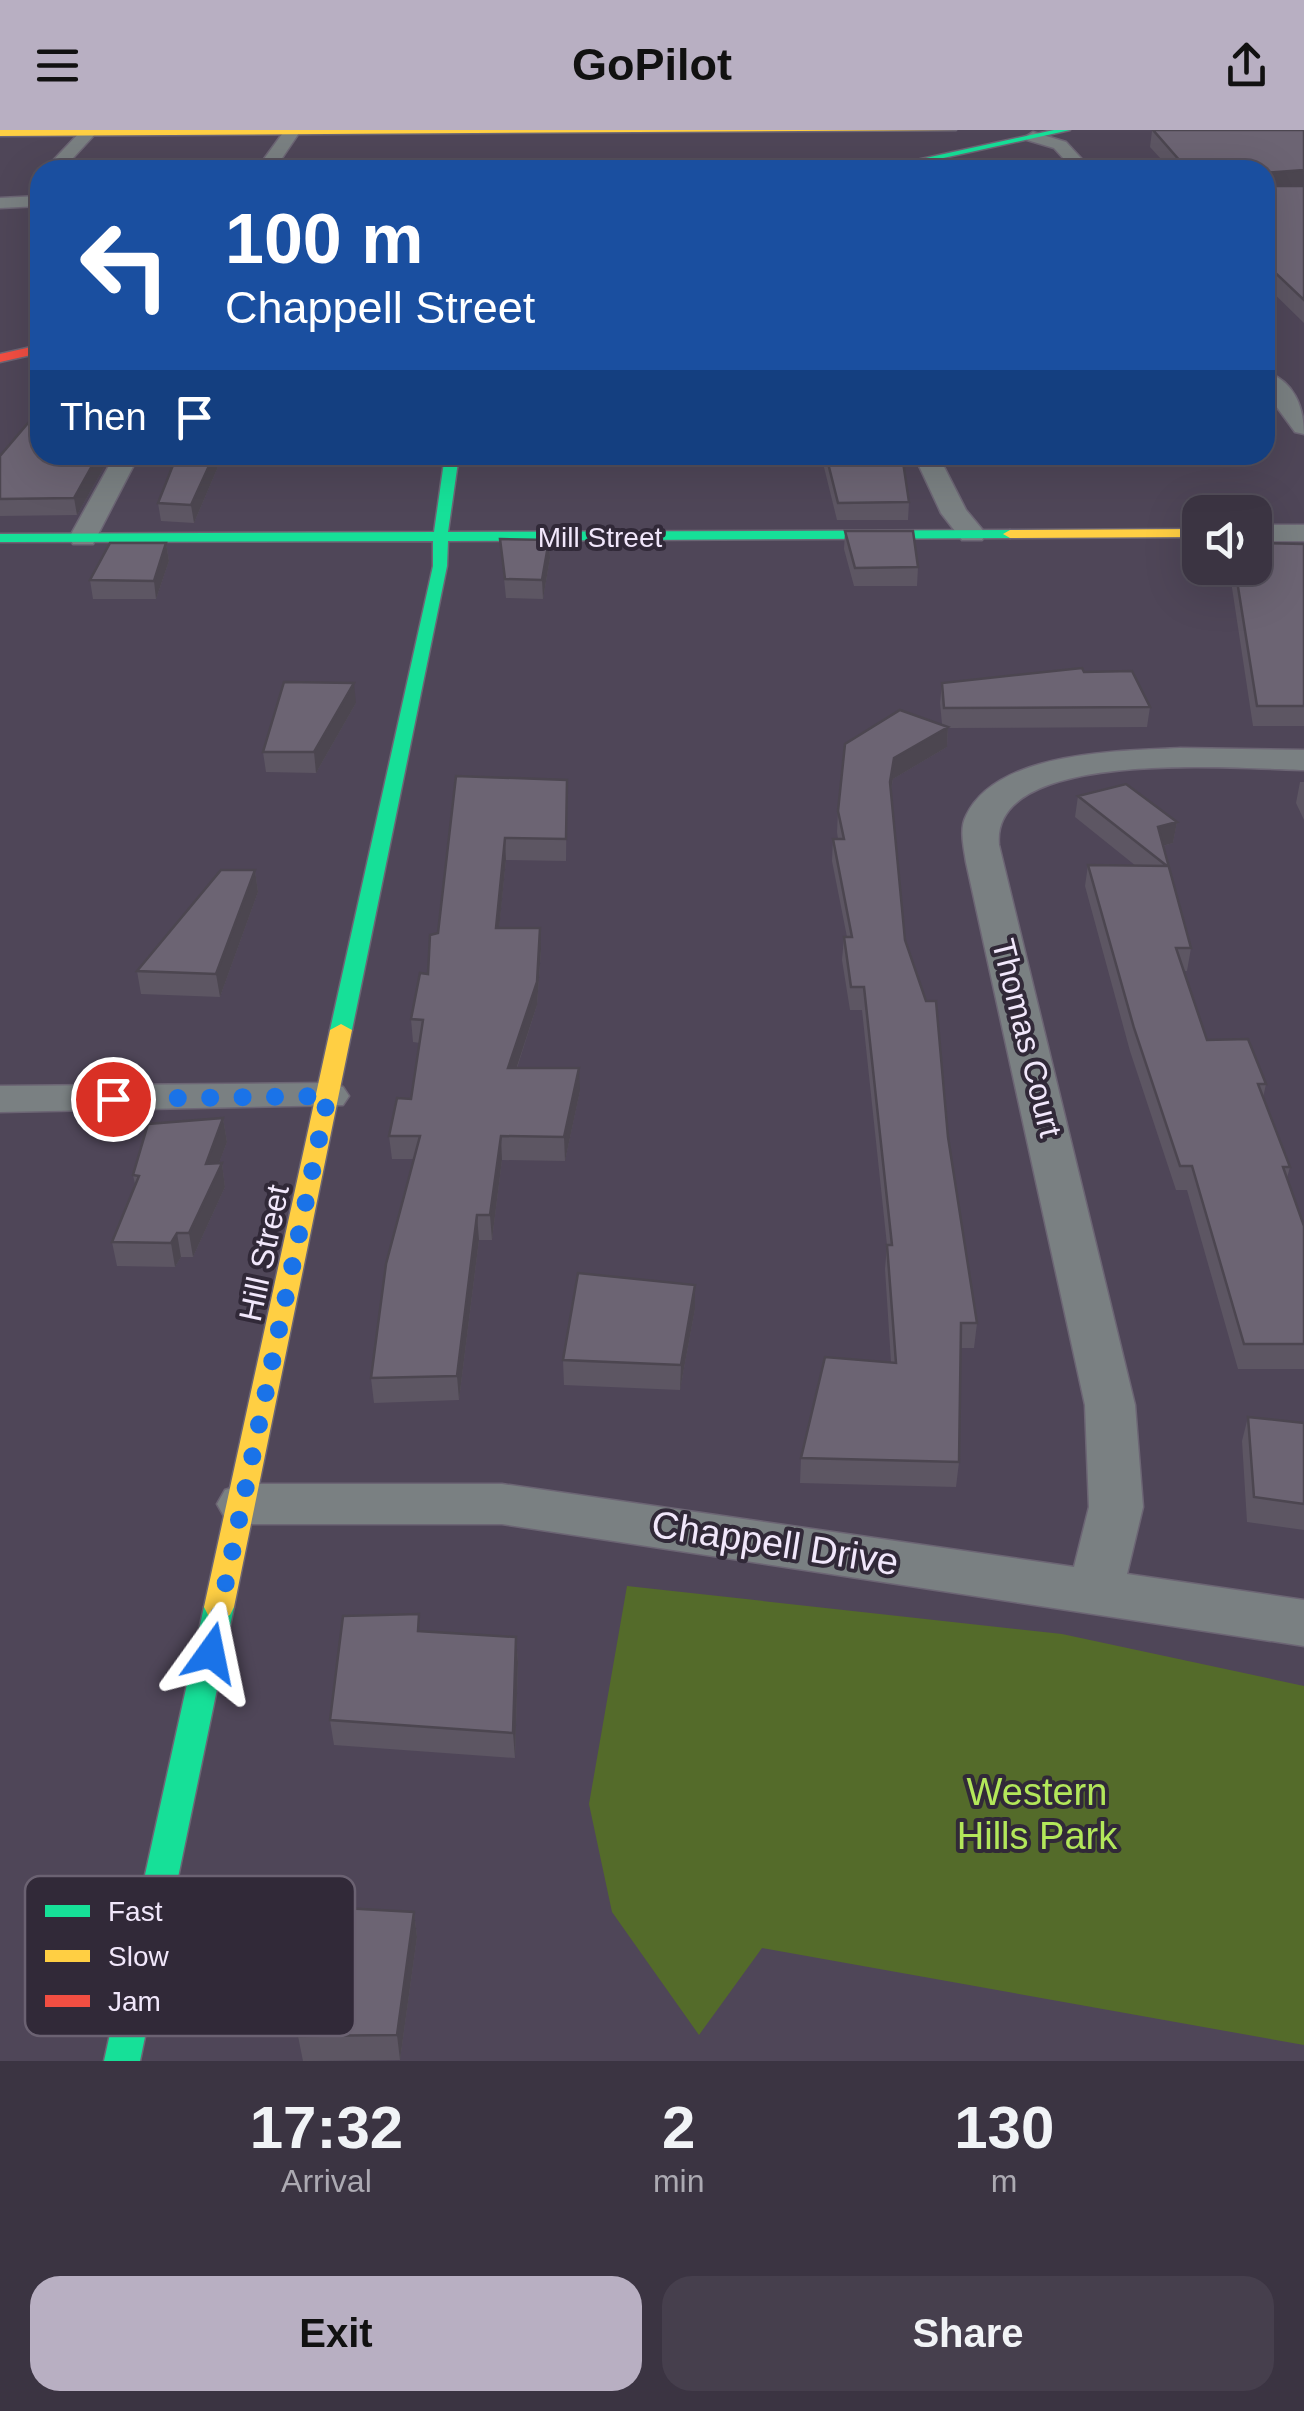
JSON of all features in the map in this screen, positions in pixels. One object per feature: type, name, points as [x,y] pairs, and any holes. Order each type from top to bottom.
[{"type":"street","points":[[0,133],[291,132],[519,138],[952,130]]},
{"type":"street","points":[[1009,130],[1060,145],[1073,160]]},
{"type":"street","points":[[924,160],[1066,130]]},
{"type":"street","points":[[272,160],[291,132]]},
{"type":"street","points":[[62,160],[88,133]]},
{"type":"street","points":[[0,202],[30,201]]},
{"type":"street","points":[[0,358],[30,351]]},
{"type":"street","points":[[1275,398],[1304,427]]},
{"type":"street","points":[[83,538],[121,465]]},
{"type":"street","name":"Hill Street","points":[[163,1876],[440,566],[440,537],[451,465]]},
{"type":"street","points":[[931,465],[954,513],[972,534]]},
{"type":"street","name":"Mill Street","points":[[0,538],[1182,533]]},
{"type":"street","points":[[1272,533],[1304,533]]},
{"type":"street","name":"Thomas Court","points":[[1095,1592],[1116,1507],[1110,1405],[984,862],[984,814],[1007,790],[1064,767],[1304,760]]},
{"type":"street","points":[[0,1099],[328,1096]]},
{"type":"street","name":"Chappell Drive","points":[[244,1504],[502,1504],[1304,1623]]},
{"type":"street","name":"Hill Street","points":[[122,2061],[127,2036]]},
{"type":"green space","name":"Western Hills Park","points":[[627,1586],[1062,1634],[1304,1686],[1304,2045],[762,1948],[699,2035],[612,1912],[589,1804]]},
{"type":"building","points":[[1153,130],[1304,130],[1304,170],[1275,172],[1275,160],[1179,160]]},
{"type":"building","points":[[1275,186],[1304,186],[1304,300],[1275,272]]},
{"type":"building","points":[[30,421],[30,465],[92,465],[74,498],[0,499],[0,456]]},
{"type":"building","points":[[173,465],[209,465],[191,505],[158,503]]},
{"type":"building","points":[[828,465],[903,465],[909,502],[838,503]]},
{"type":"building","points":[[845,531],[913,531],[918,567],[855,568]]},
{"type":"building","points":[[500,539],[549,540],[542,580],[505,579]]},
{"type":"building","points":[[110,543],[166,543],[154,581],[90,580]]},
{"type":"building","points":[[1272,543],[1304,544],[1304,706],[1257,706],[1238,585],[1272,585]]},
{"type":"building","points":[[1082,668],[1084,672],[1132,671],[1150,707],[944,708],[942,683]]},
{"type":"building","points":[[284,682],[354,683],[314,752],[263,752]]},
{"type":"building","points":[[900,710],[948,727],[894,758],[890,782],[905,940],[926,1001],[936,1001],[948,1137],[977,1323],[961,1323],[959,1462],[801,1458],[825,1357],[896,1363],[887,1245],[892,1245],[864,987],[851,987],[844,937],[852,937],[833,839],[844,839],[838,811],[845,744]]},
{"type":"building","points":[[456,776],[567,780],[566,839],[505,838],[496,928],[540,928],[537,982],[508,1068],[579,1068],[564,1137],[501,1136],[490,1215],[477,1215],[457,1376],[371,1378],[386,1264],[420,1136],[389,1136],[397,1098],[411,1099],[423,1020],[411,1019],[420,973],[428,974],[430,935],[438,933]]},
{"type":"building","points":[[1126,784],[1177,822],[1158,827],[1191,948],[1176,948],[1207,1040],[1248,1039],[1266,1084],[1258,1084],[1290,1167],[1283,1167],[1304,1226],[1304,1344],[1244,1344],[1192,1166],[1180,1166],[1134,1028],[1088,865],[1167,866],[1078,796]]},
{"type":"building","points":[[221,870],[255,870],[216,974],[137,971]]},
{"type":"building","points":[[223,1118],[206,1164],[222,1163],[189,1233],[177,1233],[171,1243],[112,1242],[139,1176],[133,1175],[148,1124]]},
{"type":"building","points":[[578,1273],[695,1285],[681,1365],[563,1360]]},
{"type":"building","points":[[1248,1417],[1304,1423],[1304,1504],[1254,1497]]},
{"type":"building","points":[[419,1614],[418,1631],[516,1637],[513,1733],[330,1720],[343,1616]]},
{"type":"building","points":[[355,1909],[414,1912],[397,2035],[355,2035]]},
{"type":"traffic: fast","points":[[924,160],[1066,130]]},
{"type":"traffic: fast","points":[[341,1030],[440,566],[441,516],[450,465]]},
{"type":"traffic: fast","points":[[0,538],[1010,534]]},
{"type":"traffic: fast","points":[[162,1876],[219,1607]]},
{"type":"traffic: fast","points":[[122,2061],[127,2036]]},
{"type":"traffic: slow","points":[[0,133],[952,130]]},
{"type":"traffic: slow","points":[[1010,534],[1182,533]]},
{"type":"traffic: slow","points":[[219,1607],[341,1030]]},
{"type":"traffic: jam","points":[[0,358],[30,351]]},
{"type":"route","points":[[113,1099],[328,1096],[211,1653]]}]
